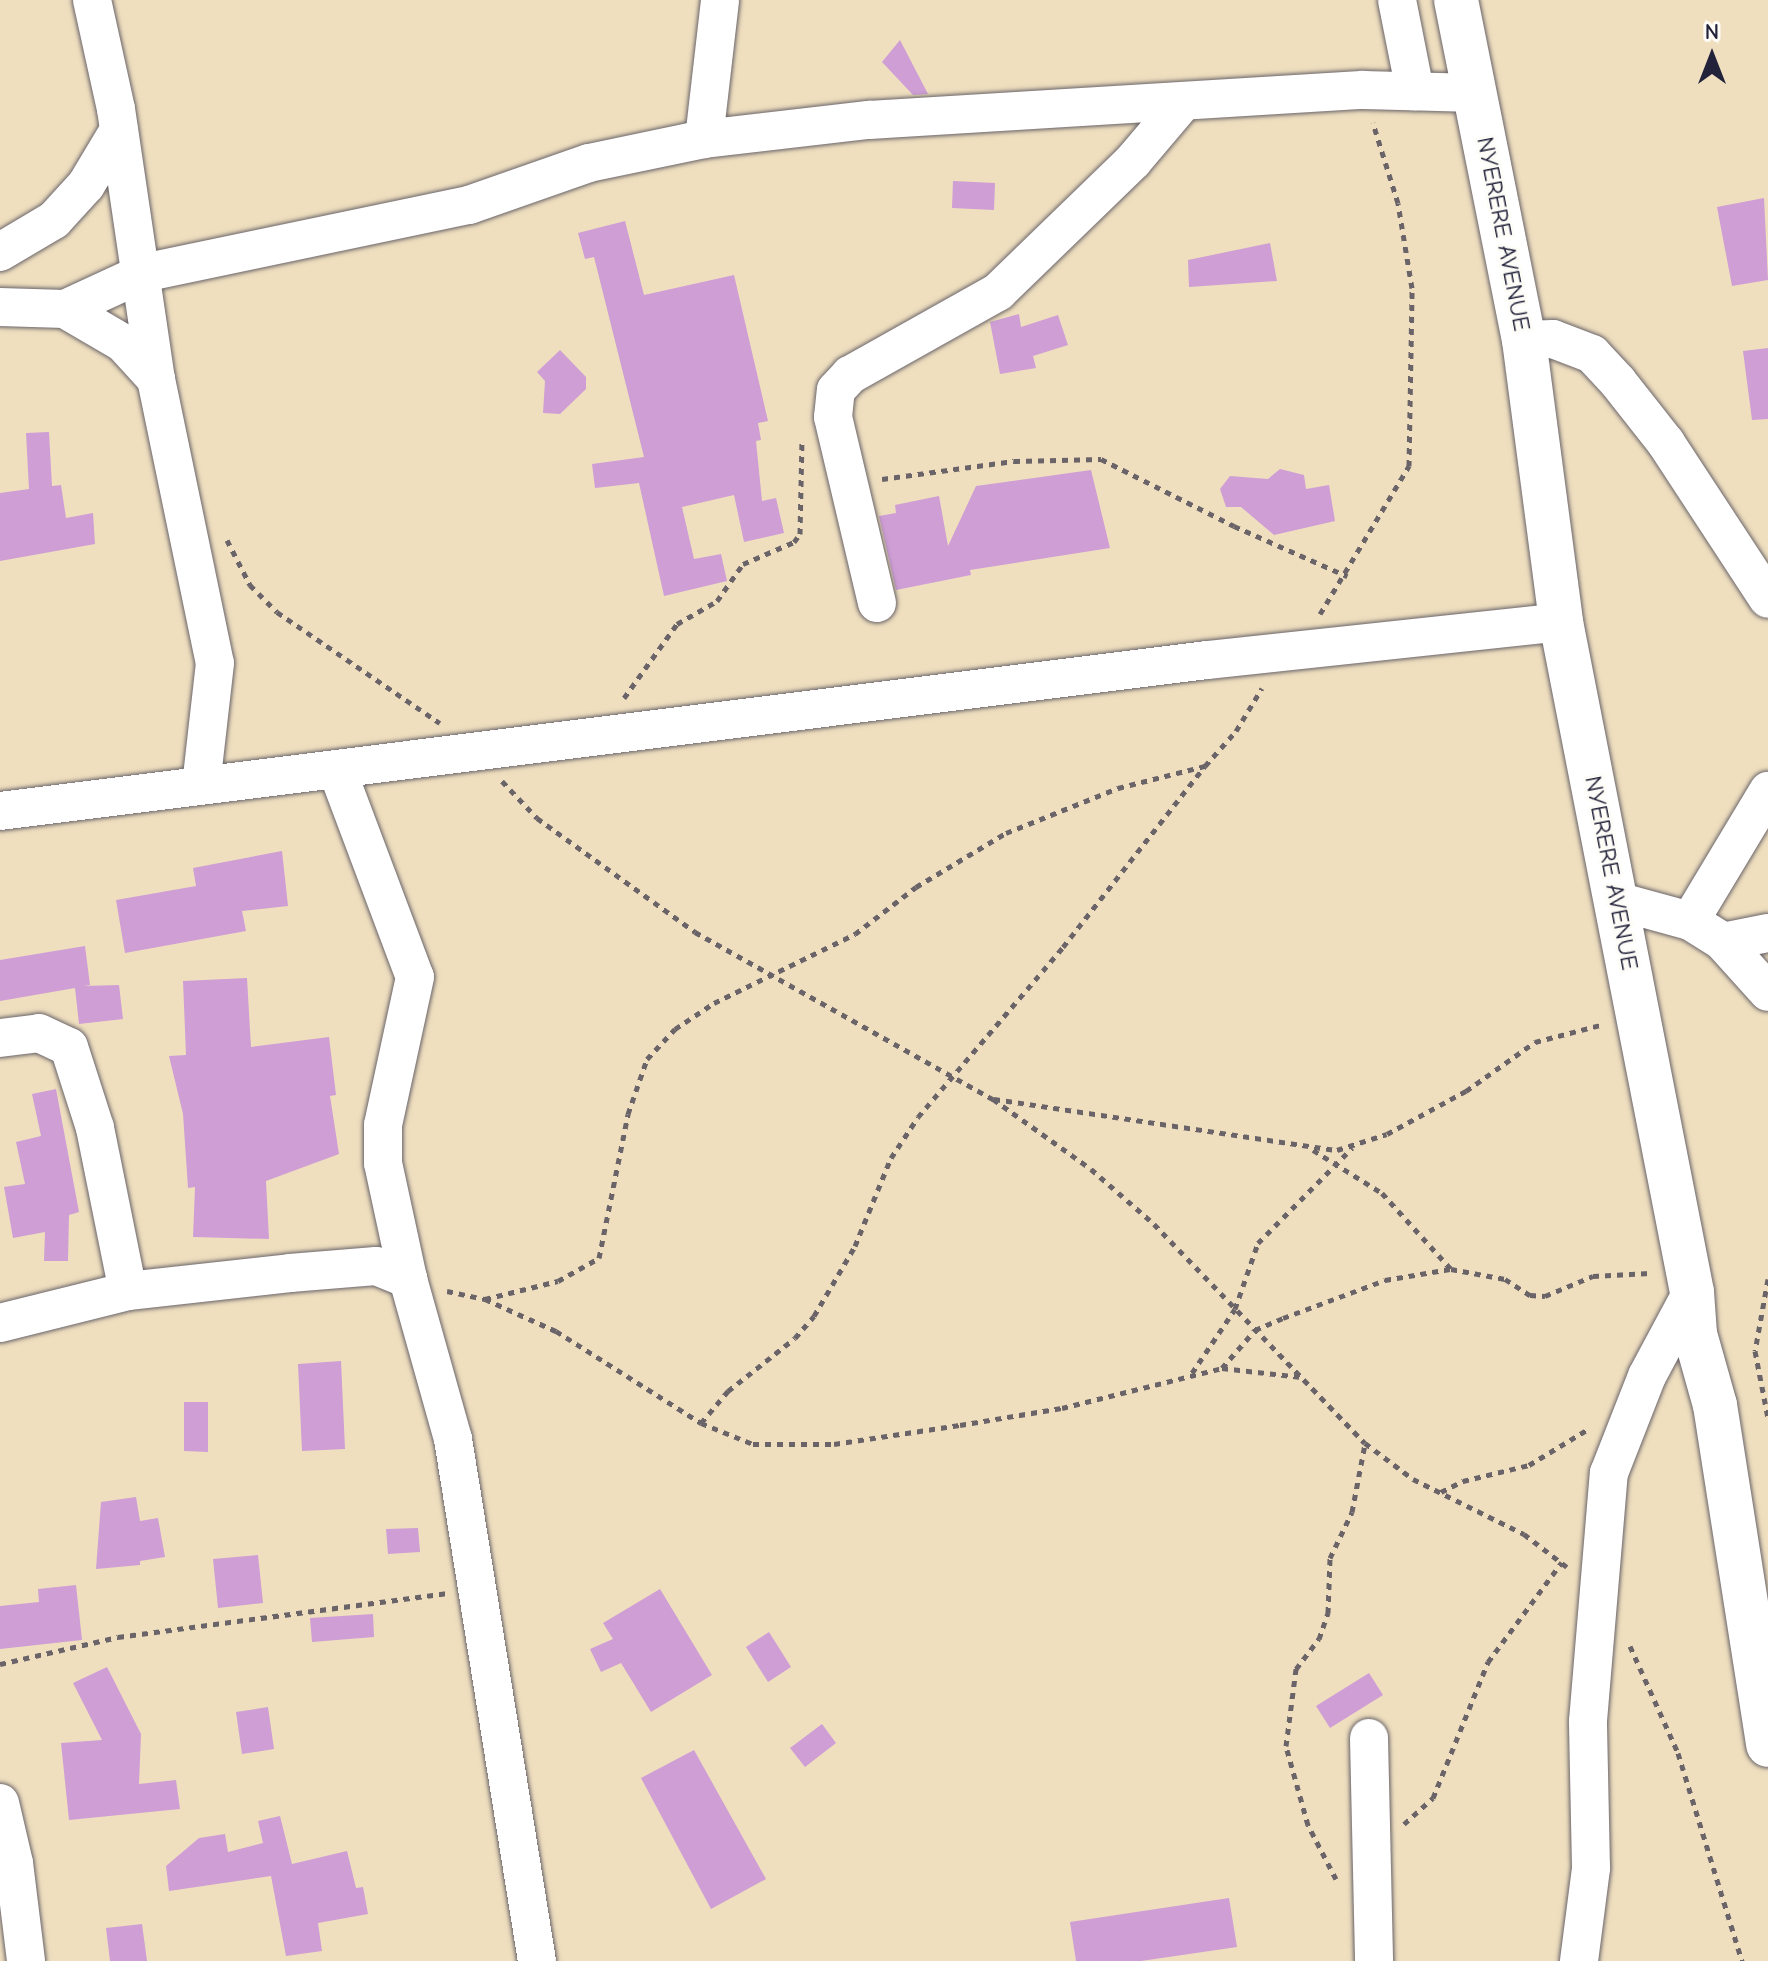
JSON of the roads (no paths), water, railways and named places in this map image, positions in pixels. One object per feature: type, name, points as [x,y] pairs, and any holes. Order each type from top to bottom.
[{"type":"main road","name":"NYERERE AVENUE","points":[[1456,0],[1524,340],[1561,622],[1690,1281],[1695,1334],[1715,1405],[1768,1745]]},
{"type":"street","points":[[92,0],[119,130],[143,273],[156,379],[215,663],[201,785]]},
{"type":"street","points":[[704,139],[720,0]]},
{"type":"street","points":[[1397,0],[1415,91]]},
{"type":"street","points":[[0,307],[65,309],[143,273],[469,205],[589,163],[704,139],[869,120],[1363,90],[1476,93]]},
{"type":"street","points":[[877,603],[847,489],[833,402],[850,375],[998,292],[1133,161],[1183,102]]},
{"type":"street","points":[[0,252],[54,220],[86,185],[119,130]]},
{"type":"street","points":[[65,309],[123,343],[156,379]]},
{"type":"street","points":[[1524,340],[1553,339],[1592,354],[1609,372],[1666,443],[1768,599]]},
{"type":"street","points":[[0,811],[590,735],[1295,650],[1561,622]]},
{"type":"street","points":[[337,770],[415,977],[383,1125],[383,1163],[408,1279],[453,1439],[537,1961]]},
{"type":"street","points":[[1690,921],[1768,791]]},
{"type":"street","points":[[1617,901],[1690,921],[1723,942],[1768,992]]},
{"type":"street","points":[[1723,942],[1768,933]]},
{"type":"street","points":[[0,1038],[39,1033],[69,1047],[92,1115],[128,1291]]},
{"type":"street","points":[[0,1323],[128,1291],[376,1266],[408,1279]]},
{"type":"street","points":[[1579,1961],[1591,1868],[1588,1721],[1609,1473],[1690,1281]]},
{"type":"street","points":[[1369,1738],[1374,1961]]},
{"type":"street","points":[[0,1803],[14,1863],[26,1961]]}]
